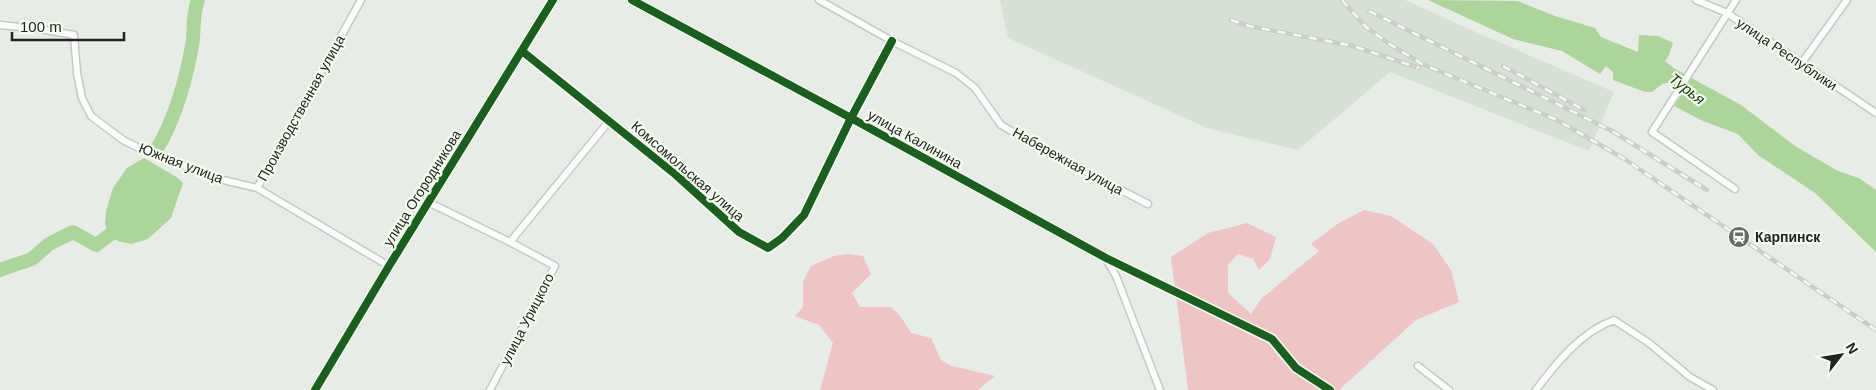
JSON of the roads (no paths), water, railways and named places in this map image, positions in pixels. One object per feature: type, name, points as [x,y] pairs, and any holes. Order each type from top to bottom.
[{"type":"street","name":"Производственная улица","points":[[361,0],[257,188],[389,266]]},
{"type":"street","name":"улица Огородникова","points":[[315,390],[553,0]]},
{"type":"street","name":"улица Калинина","points":[[632,0],[1106,258]]},
{"type":"street","name":"Набережная улица","points":[[819,0],[892,41],[956,73],[975,88],[1001,125],[1044,150],[1148,204]]},
{"type":"street","name":"улица Республики","points":[[1696,0],[1727,13],[1876,113]]},
{"type":"street","points":[[1735,188],[1652,132],[1736,0]]},
{"type":"street","points":[[1802,64],[1847,0]]},
{"type":"street","name":"Южная улица","points":[[0,25],[74,35],[77,72],[82,98],[91,116],[123,140],[143,150],[219,179],[257,188]]},
{"type":"street","name":"Комсомольская улица","points":[[522,51],[676,175],[739,232],[768,248],[782,238],[804,215],[851,118],[892,41]]},
{"type":"street","points":[[510,242],[610,120]]},
{"type":"street","name":"улица Урицкого","points":[[428,202],[555,266],[490,390]]},
{"type":"street","points":[[1106,258],[1116,276],[1160,390]]},
{"type":"street","points":[[1106,258],[1272,339],[1296,368],[1330,390]]},
{"type":"street","points":[[1536,390],[1555,365],[1576,344],[1600,325],[1614,320],[1649,343],[1690,377],[1713,390]]},
{"type":"street","points":[[1418,366],[1449,390]]},
{"type":"water","name":"Турья","points":[[1428,0],[1518,1],[1555,16],[1595,28],[1601,37],[1638,52],[1639,35],[1658,36],[1673,43],[1665,61],[1675,69],[1741,105],[1795,146],[1838,171],[1859,178],[1876,190],[1876,252],[1815,193],[1758,155],[1738,134],[1703,121],[1674,106],[1680,97],[1670,82],[1662,84],[1652,92],[1645,92],[1613,80],[1613,72],[1606,66],[1600,74],[1562,51],[1513,39]]},
{"type":"water","points":[[144,158],[178,178],[183,183],[171,218],[148,239],[131,244],[118,241],[109,236],[105,224],[106,211],[113,188],[127,168]]},
{"type":"waterway","points":[[156,150],[175,111],[184,81],[191,52],[194,14],[198,0]]},
{"type":"waterway","points":[[0,270],[32,259],[49,244],[73,232],[96,245],[124,224]]},
{"type":"railway","points":[[1342,0],[1366,27],[1422,64],[1557,120],[1623,158],[1876,330]]},
{"type":"railway","points":[[1369,11],[1612,131],[1707,190]]},
{"type":"railway","points":[[1231,20],[1249,26],[1353,46],[1419,68]]},
{"type":"railway","points":[[1503,66],[1584,110]]},
{"type":"place","name":"Карпинск","points":[[1739,237]]}]
